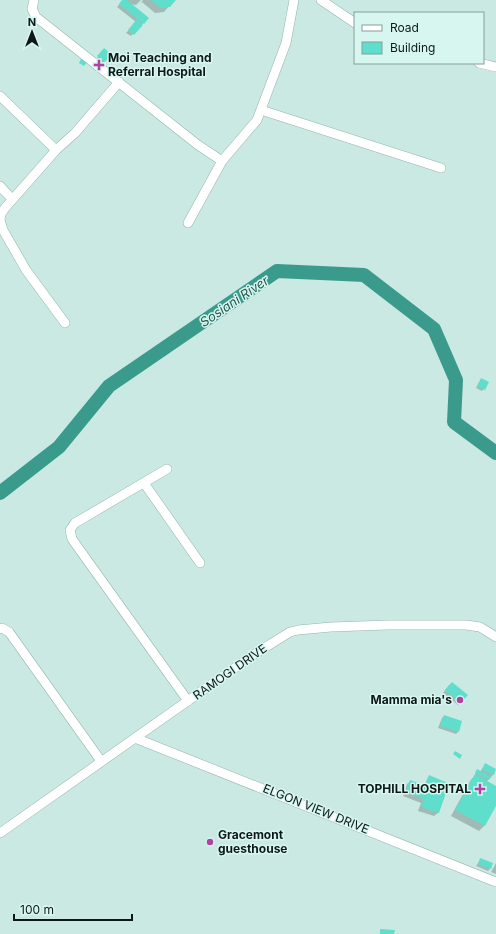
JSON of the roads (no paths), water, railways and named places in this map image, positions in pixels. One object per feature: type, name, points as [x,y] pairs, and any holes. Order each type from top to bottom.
[{"type":"street","points":[[34,0],[32,9],[36,17],[198,145],[222,161]]},
{"type":"street","points":[[188,223],[222,161],[257,120],[286,43],[294,0]]},
{"type":"street","points":[[321,0],[354,22]]},
{"type":"street","points":[[483,64],[496,67]]},
{"type":"street","points":[[65,323],[26,270],[3,230],[0,220],[1,214],[12,199],[56,150],[75,133],[118,82]]},
{"type":"street","points":[[0,96],[56,150]]},
{"type":"street","points":[[261,110],[440,168]]},
{"type":"street","points":[[0,186],[12,199]]},
{"type":"street","points":[[167,469],[75,523],[70,530],[72,539],[188,701]]},
{"type":"street","points":[[144,483],[200,563]]},
{"type":"street","name":"RAMOGI DRIVE","points":[[0,833],[279,638],[298,630],[381,625],[454,625],[480,627],[496,637]]},
{"type":"street","points":[[0,629],[2,628],[9,632],[101,761]]},
{"type":"street","name":"ELGON VIEW DRIVE","points":[[135,738],[496,882]]},
{"type":"waterway","name":"Sosiani River","points":[[0,493],[59,447],[109,386],[277,271],[364,275],[434,329],[456,380],[454,422],[496,453]]},
{"type":"place","name":"Moi Teaching and Referral Hospital","points":[[99,65]]},
{"type":"place","name":"Mamma mia's","points":[[460,700]]},
{"type":"place","name":"TOPHILL HOSPITAL","points":[[480,789]]},
{"type":"place","name":"Gracemont guesthouse","points":[[210,842]]}]
